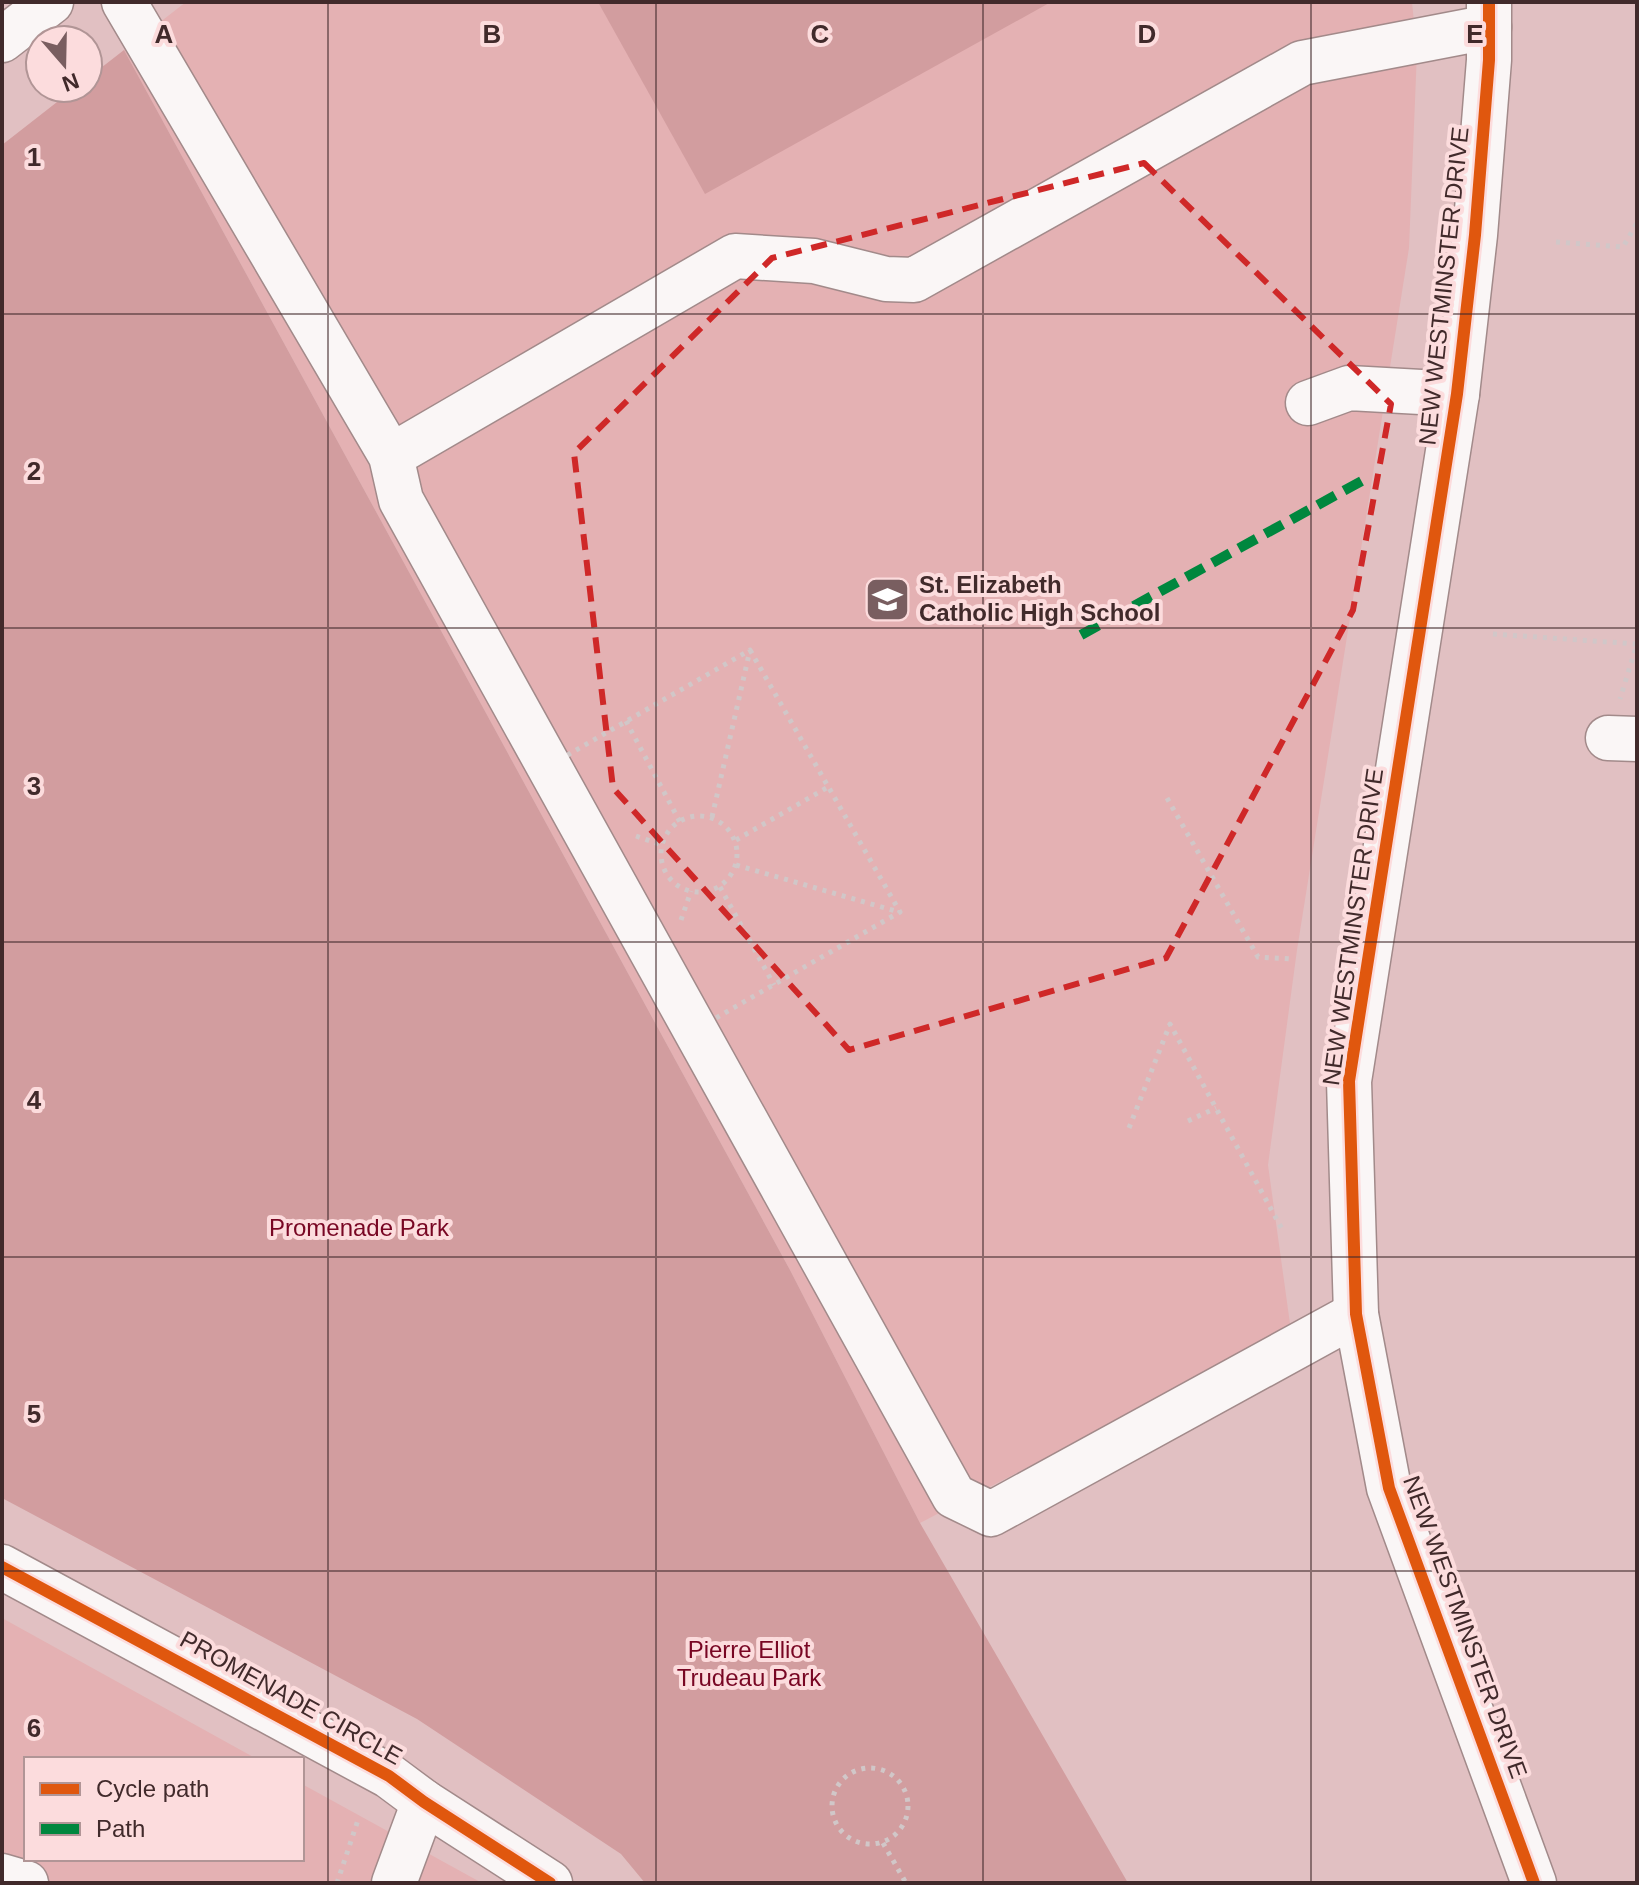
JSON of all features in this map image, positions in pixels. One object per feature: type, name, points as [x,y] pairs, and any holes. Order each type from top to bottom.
[{"type":"street","points":[[2,40],[51,2]]},
{"type":"street","points":[[124,2],[391,456],[401,500],[954,1496],[991,1514],[1356,1314]]},
{"type":"street","points":[[391,456],[735,256],[814,261],[886,279],[914,280],[1302,63],[1489,15]]},
{"type":"street","name":"NEW WESTMINSTER DRIVE","points":[[1489,15],[1489,60],[1475,235],[1457,394],[1349,1081],[1356,1314],[1389,1488],[1534,1883]]},
{"type":"street","points":[[1308,403],[1349,388],[1457,394]]},
{"type":"street","name":"PROMENADE CIRCLE","points":[[2,1567],[389,1776],[550,1883]]},
{"type":"street","points":[[394,1883],[424,1802]]},
{"type":"street","points":[[2,1876],[26,1883]]},
{"type":"path","points":[[1556,242],[1623,247],[1637,223]]},
{"type":"path","points":[[1493,634],[1637,644],[1623,739]]},
{"type":"path","points":[[750,650],[552,764],[702,1026],[900,912]]},
{"type":"path","points":[[750,650],[900,912]]},
{"type":"path","points":[[712,817],[750,650]]},
{"type":"path","points":[[626,721],[680,822]]},
{"type":"path","points":[[736,840],[828,787]]},
{"type":"path","points":[[1167,798],[1258,957],[1292,959]]},
{"type":"path","points":[[701,815],[712,817],[728,828],[736,840],[738,855],[726,883],[698,893],[683,889],[671,880],[663,867],[661,852],[664,838],[673,825],[680,822],[686,817],[701,815]]},
{"type":"path","points":[[736,865],[900,912]]},
{"type":"path","points":[[720,887],[774,985]]},
{"type":"path","points":[[1129,1128],[1170,1024],[1282,1229]]},
{"type":"path","points":[[1188,1121],[1216,1108]]},
{"type":"path","points":[[872,1768],[887,1772],[899,1780],[907,1793],[909,1808],[905,1823],[896,1835],[883,1843],[868,1845],[854,1842],[842,1833],[834,1820],[831,1805],[835,1790],[844,1778],[857,1770],[872,1768]]},
{"type":"path","points":[[337,1883],[358,1820]]},
{"type":"path","points":[[883,1843],[906,1883]]},
{"type":"highlighted area","points":[[1144,163],[1391,404],[1353,610],[1166,958],[849,1050],[613,788],[574,453],[772,258]]},
{"type":"shaded area","name":"St. Elizabeth Catholic High School","points":[[186,2],[1412,2],[1417,52],[1409,248],[1297,950],[1268,1165],[1291,1331],[920,1523],[790,1270],[124,50]]},
{"type":"shaded area","points":[[2,1618],[253,1757],[24,1757],[24,1861],[304,1861],[304,1785],[482,1883],[2,1883]]},
{"type":"green space","points":[[598,2],[1051,2],[705,194]]},
{"type":"green space","name":"Promenade Park","points":[[124,50],[790,1270],[920,1523],[1128,1883],[645,1883],[621,1854],[417,1719],[2,1498],[2,145],[55,104],[104,104],[104,66]]},
{"type":"marked path","points":[[1081,635],[1367,478]]},
{"type":"cycle path","points":[[1489,2],[1489,60],[1475,235],[1457,394],[1349,1081],[1356,1314],[1389,1488],[1534,1883]]},
{"type":"cycle path","points":[[2,1567],[389,1776],[550,1883]]},
{"type":"place","name":"St. Elizabeth Catholic High School","points":[[888,599]]},
{"type":"park label","name":"Pierre Elliot Trudeau Park","points":[[749,1664]]}]
